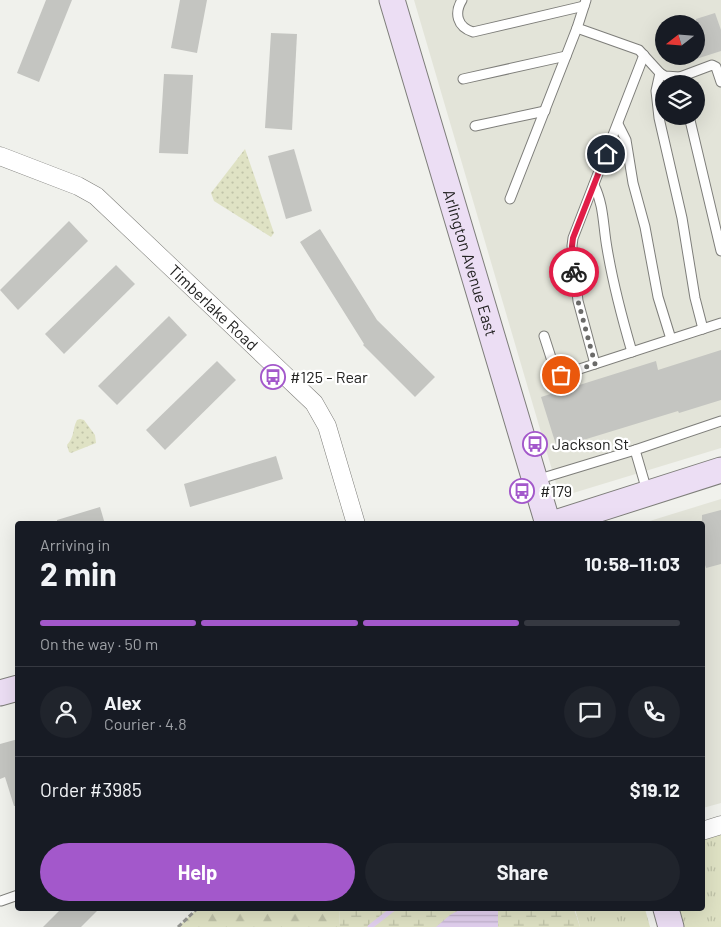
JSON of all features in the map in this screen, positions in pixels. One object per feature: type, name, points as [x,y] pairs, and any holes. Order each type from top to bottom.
[{"type":"street","name":"Arlington Avenue East","points":[[392,0],[547,521]]},
{"type":"street","name":"Timberlake Road","points":[[0,156],[78,186],[96,196],[314,403],[327,426],[355,521]]},
{"type":"street","points":[[562,521],[721,470]]},
{"type":"street","points":[[0,694],[15,689]]},
{"type":"street","points":[[705,830],[721,825]]},
{"type":"street","points":[[667,911],[671,927]]},
{"type":"lane","points":[[462,0],[457,8],[459,20],[466,30],[473,32],[585,3]]},
{"type":"lane","points":[[510,199],[585,3]]},
{"type":"lane","points":[[577,28],[639,50],[660,74],[656,91],[659,118],[682,218],[695,298],[703,329]]},
{"type":"lane","points":[[463,79],[566,56]]},
{"type":"lane","points":[[595,364],[578,301],[572,246],[573,238],[644,56]]},
{"type":"lane","points":[[688,75],[697,69],[712,65],[716,66],[721,82]]},
{"type":"lane","points":[[475,126],[545,110]]},
{"type":"lane","points":[[618,124],[626,140],[658,297],[671,339]]},
{"type":"lane","points":[[691,125],[721,251]]},
{"type":"lane","points":[[594,185],[601,202],[606,246],[614,287],[632,352]]},
{"type":"lane","points":[[544,336],[555,370],[558,373],[564,374],[721,323]]},
{"type":"lane","points":[[536,480],[721,421]]},
{"type":"lane","points":[[635,450],[647,494]]},
{"type":"lane","points":[[0,901],[15,896]]},
{"type":"path","points":[[178,927],[195,911]]},
{"type":"shaded area","points":[[414,0],[721,0],[721,448],[560,497]]},
{"type":"shaded area","points":[[721,499],[721,803],[705,807],[705,521],[650,521]]},
{"type":"shaded area","points":[[457,911],[498,911],[498,927],[436,927]]},
{"type":"green space","points":[[245,149],[274,233],[271,237],[214,201],[211,193]]},
{"type":"green space","points":[[77,420],[84,420],[95,435],[96,443],[71,453],[67,445]]},
{"type":"green space","points":[[721,825],[721,927],[671,927],[667,911],[705,911],[705,830]]},
{"type":"green space","points":[[195,911],[339,911],[340,927],[178,927]]},
{"type":"green space","points":[[339,911],[575,911],[580,927],[340,927]]},
{"type":"green space","points":[[576,911],[646,911],[650,927],[580,927]]},
{"type":"building","points":[[46,0],[72,0],[39,82],[17,73]]},
{"type":"building","points":[[180,0],[207,0],[197,53],[171,48]]},
{"type":"building","points":[[715,13],[721,30],[721,51],[705,56],[705,16]]},
{"type":"building","points":[[271,33],[297,34],[292,130],[265,128]]},
{"type":"building","points":[[164,74],[193,75],[188,154],[159,153]]},
{"type":"building","points":[[294,149],[312,211],[286,219],[268,156]]},
{"type":"building","points":[[69,221],[88,241],[18,310],[0,290]]},
{"type":"building","points":[[320,229],[377,320],[435,377],[415,397],[363,345],[300,242]]},
{"type":"building","points":[[116,265],[135,284],[64,354],[45,334]]},
{"type":"building","points":[[169,316],[187,335],[117,405],[98,386]]},
{"type":"building","points":[[721,350],[721,400],[679,413],[678,411],[557,448],[541,397],[656,361],[658,370]]},
{"type":"building","points":[[217,361],[236,380],[165,450],[146,430]]},
{"type":"building","points":[[276,456],[283,479],[190,507],[184,484]]},
{"type":"building","points":[[100,507],[104,521],[57,521]]},
{"type":"building","points":[[721,510],[721,564],[706,568],[705,521],[702,521],[702,515]]},
{"type":"building","points":[[15,740],[15,806],[5,777],[0,779],[0,744]]},
{"type":"building","points":[[59,911],[97,911],[81,927],[43,927]]},
{"type":"waterway","points":[[370,927],[390,911]]},
{"type":"way so far","points":[[561,375],[595,364],[584,328],[574,272]]},
{"type":"place","name":"#125 - Rear","points":[[273,377]]},
{"type":"place","name":"Jackson St","points":[[535,444]]},
{"type":"place","name":"#179","points":[[522,491]]},
{"type":"route","points":[[574,272],[573,238],[606,154]]}]
